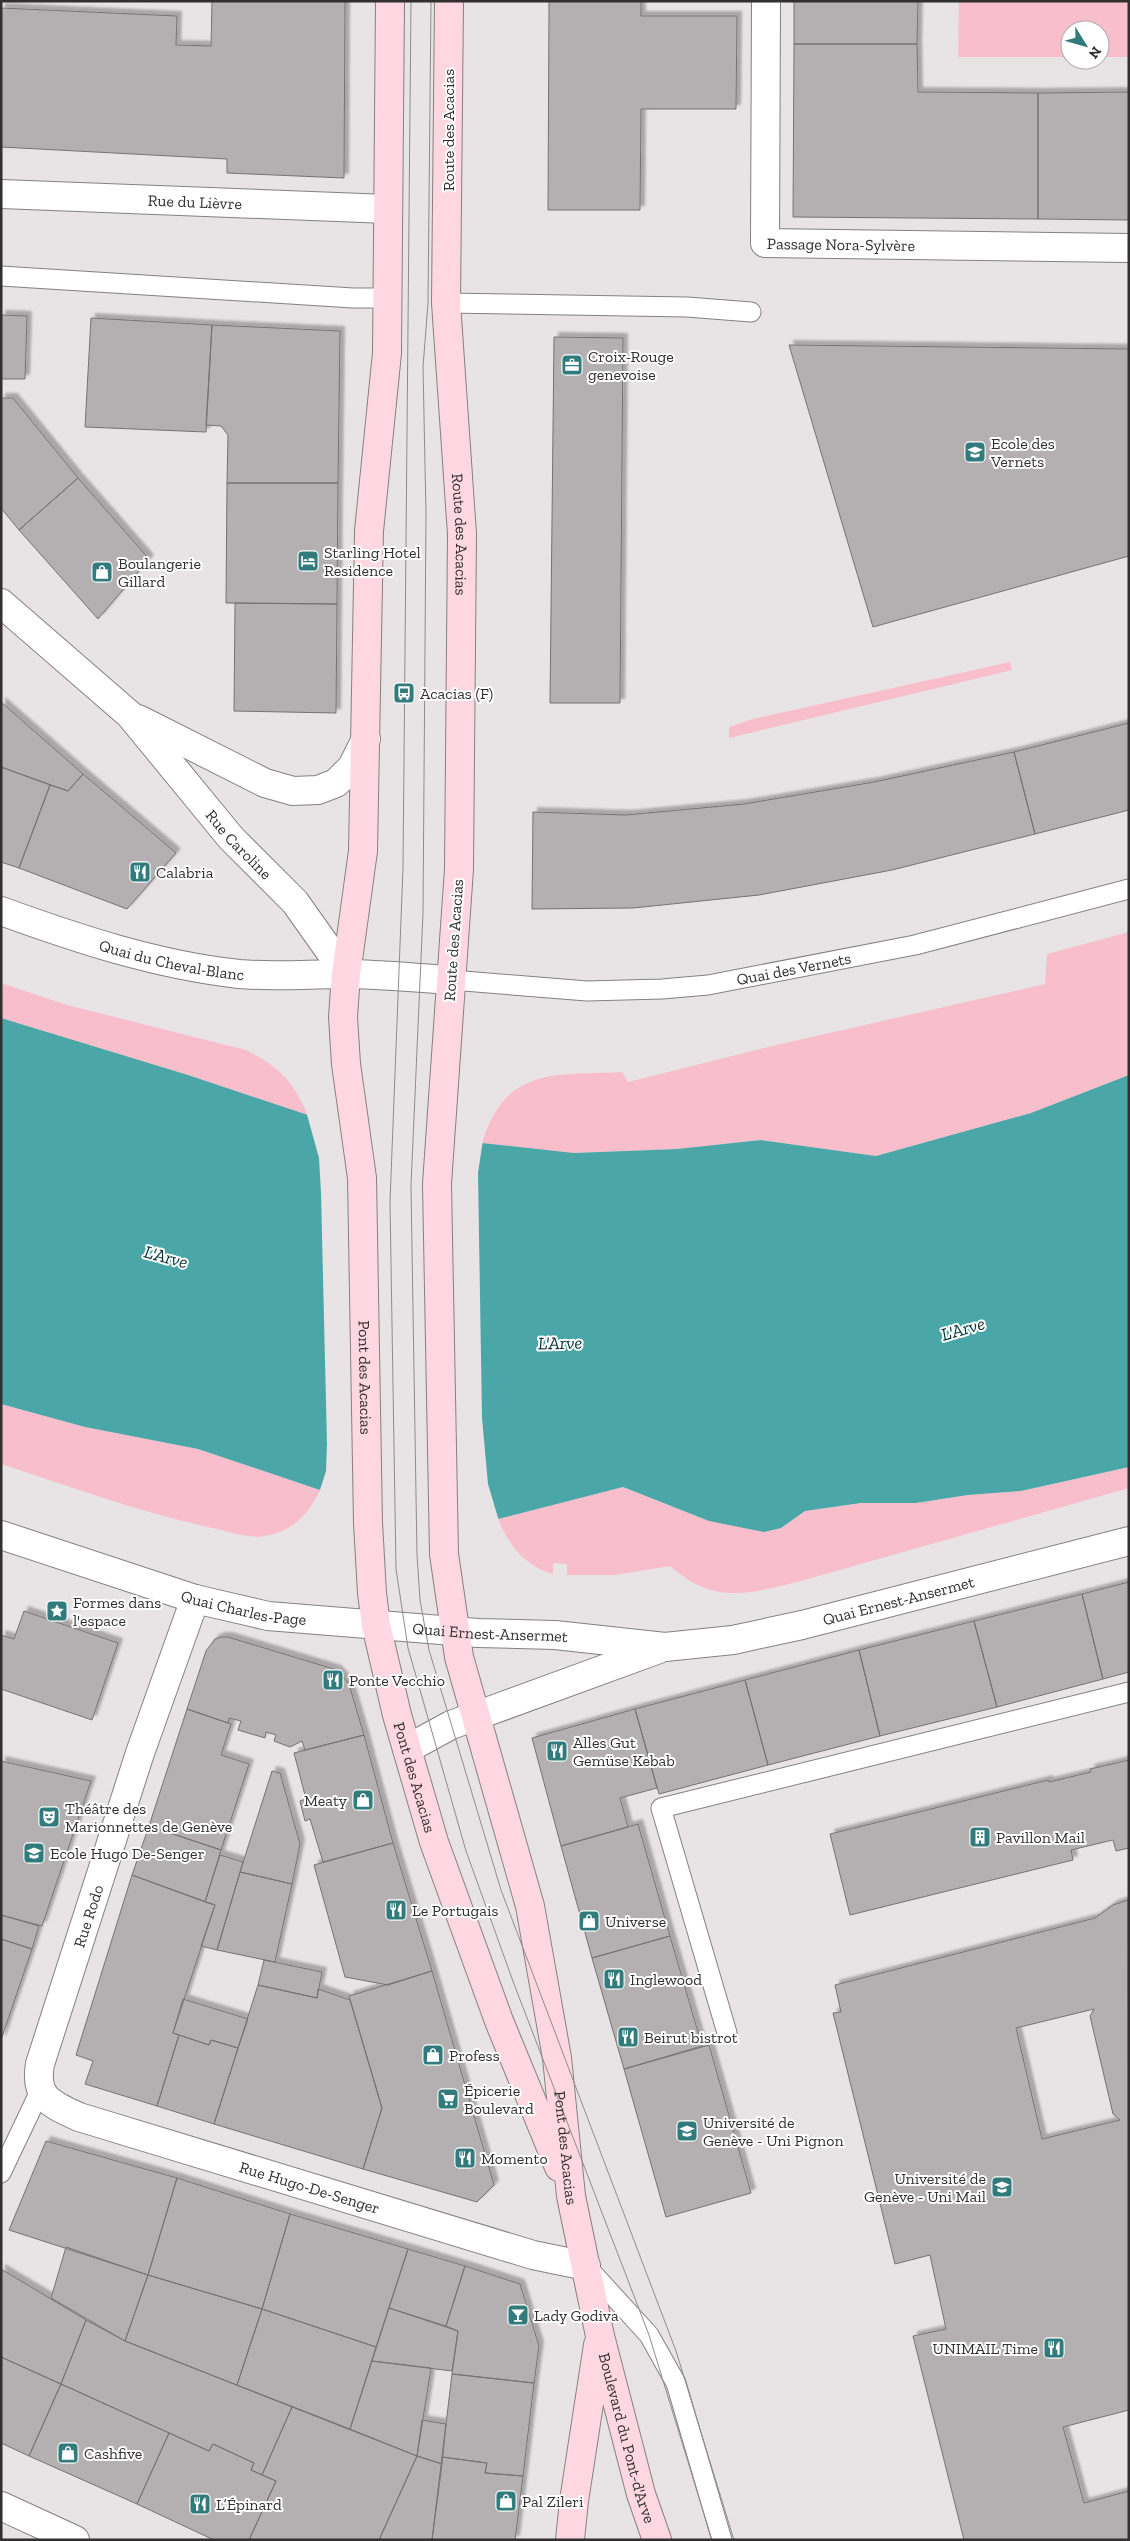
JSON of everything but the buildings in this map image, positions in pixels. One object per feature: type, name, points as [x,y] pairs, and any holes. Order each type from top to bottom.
[{"type":"main road","points":[[346,974],[362,867],[370,512],[387,353],[390,1]]},
{"type":"main road","name":"Route des Acacias","points":[[443,1068],[459,869],[462,534],[446,303],[449,1]]},
{"type":"main road","name":"Pont des Acacias","points":[[346,974],[343,1017],[346,1064],[362,1178],[368,1523],[376,1625],[407,1749],[434,1842],[499,2021],[571,2196]]},
{"type":"main road","name":"Pont des Acacias","points":[[443,1068],[437,1184],[444,1554],[459,1657],[530,1906],[557,2058],[571,2196]]},
{"type":"main road","name":"Boulevard du Pont-d'Arve","points":[[571,2196],[600,2336],[641,2494],[657,2540]]},
{"type":"main road","name":"Boulevard du Pont-d'Arve","points":[[570,2540],[574,2500],[600,2336]]},
{"type":"main road","points":[[636,2540],[641,2494]]},
{"type":"street","name":"Passage Nora-Sylvère","points":[[766,1],[765,244],[1129,248]]},
{"type":"street","name":"Rue du Lièvre","points":[[1,194],[388,209]]},
{"type":"street","name":"Rue Caroline","points":[[1,603],[130,715],[231,838],[295,902],[346,974]]},
{"type":"street","name":"Rue Caroline","points":[[130,715],[265,783],[293,791],[318,790],[336,783],[352,767],[366,739]]},
{"type":"street","name":"Quai du Cheval-Blanc","points":[[1,911],[113,949],[180,964],[272,976],[346,974]]},
{"type":"street","points":[[346,974],[451,980]]},
{"type":"street","name":"Quai Charles-Page","points":[[1,1535],[195,1599],[268,1616],[376,1625]]},
{"type":"street","name":"Quai Ernest-Ansermet","points":[[376,1625],[455,1632],[555,1635],[665,1647],[733,1640],[802,1625],[1129,1541]]},
{"type":"street","name":"Rue Rodo","points":[[40,2091],[38,2079],[40,2064],[140,1754],[195,1599]]},
{"type":"street","name":"Quai Ernest-Ansermet","points":[[407,1749],[451,1725],[665,1647]]},
{"type":"street","name":"Rue Hugo-De-Senger","points":[[40,2091],[59,2108],[79,2117],[532,2255],[586,2266]]},
{"type":"street","points":[[1,2506],[75,2540]]},
{"type":"lane","points":[[1,276],[353,298],[387,298]]},
{"type":"lane","points":[[446,303],[686,307],[751,312]]},
{"type":"lane","name":"Quai des Vernets","points":[[451,980],[587,991],[662,989],[708,984],[915,945],[1129,889]]},
{"type":"lane","points":[[727,2032],[662,1808],[1129,1692]]},
{"type":"lane","name":"Rue Rodo","points":[[1,2173],[40,2091]]},
{"type":"lane","points":[[586,2266],[649,2335],[676,2383],[722,2540]]},
{"type":"shaded area","points":[[959,1],[1129,1],[1129,57],[1110,57],[1110,20],[1060,20],[1060,57],[958,57]]},
{"type":"shaded area","points":[[1010,662],[1012,670],[729,738],[729,727],[753,719]]},
{"type":"shaded area","points":[[1129,932],[1129,1075],[1031,1113],[876,1156],[761,1140],[677,1149],[574,1153],[482,1143],[492,1118],[505,1100],[519,1087],[536,1080],[575,1074],[622,1072],[628,1082],[772,1046],[1045,984],[1047,954]]},
{"type":"shaded area","points":[[1,983],[67,1005],[246,1050],[277,1069],[284,1076],[291,1084],[308,1115],[188,1075],[1,1018]]},
{"type":"shaded area","points":[[1,1404],[85,1427],[198,1449],[320,1490],[305,1514],[292,1526],[275,1534],[258,1537],[185,1522],[106,1499],[1,1464]]},
{"type":"shaded area","points":[[1129,1467],[1129,1488],[801,1581],[748,1592],[732,1593],[702,1587],[670,1566],[615,1575],[567,1575],[567,1564],[553,1563],[553,1574],[534,1566],[519,1553],[507,1537],[498,1519],[623,1487],[709,1521],[781,1528],[805,1511],[861,1503],[916,1503],[968,1495],[1021,1491]]},
{"type":"water","name":"L'Arve","points":[[1,1018],[188,1075],[308,1115],[482,1143],[574,1153],[677,1149],[761,1140],[876,1156],[1031,1113],[1129,1075],[1129,1467],[1021,1491],[968,1495],[916,1503],[861,1503],[805,1511],[781,1528],[764,1532],[709,1521],[623,1487],[498,1519],[320,1490],[198,1449],[85,1427],[1,1404]]},
{"type":"pier","points":[[306,1111],[483,1140],[478,1173],[482,1418],[488,1484],[499,1521],[319,1493],[326,1471],[327,1444],[321,1193],[319,1158]]},
{"type":"tram line","points":[[411,1],[403,868],[390,1202],[396,1569],[408,1648],[466,1851],[514,1984],[649,2335],[712,2540]]},
{"type":"tram line","points":[[431,1],[428,303],[423,367],[426,513],[423,913],[411,1186],[417,1555],[420,1600],[429,1650],[501,1890],[676,2351],[734,2540]]},
{"type":"place","name":"Croix-Rouge genevoise","points":[[572,365]]},
{"type":"place","name":"Ecole des Vernets","points":[[975,452]]},
{"type":"place","name":"Starling Hotel Residence","points":[[308,561]]},
{"type":"place","name":"Boulangerie Gillard","points":[[102,572]]},
{"type":"place","name":"Acacias (F)","points":[[404,693]]},
{"type":"place","name":"Calabria","points":[[140,872]]},
{"type":"place","name":"Formes dans l'espace","points":[[57,1611]]},
{"type":"place","name":"Ponte Vecchio","points":[[333,1680]]},
{"type":"place","name":"Alles Gut Gemüse Kebab","points":[[557,1751]]},
{"type":"place","name":"Meaty","points":[[363,1800]]},
{"type":"place","name":"Théâtre des Marionnettes de Genève","points":[[49,1817]]},
{"type":"place","name":"Pavillon Mail","points":[[980,1837]]},
{"type":"place","name":"Ecole Hugo De-Senger","points":[[34,1853]]},
{"type":"place","name":"Le Portugais","points":[[396,1910]]},
{"type":"place","name":"Universe","points":[[589,1921]]},
{"type":"place","name":"Inglewood","points":[[614,1979]]},
{"type":"place","name":"Beirut bistrot","points":[[628,2037]]},
{"type":"place","name":"Profess","points":[[433,2055]]},
{"type":"place","name":"Épicerie Boulevard","points":[[448,2099]]},
{"type":"place","name":"Université de Genève - Uni Pignon","points":[[687,2131]]},
{"type":"place","name":"Momento","points":[[465,2158]]},
{"type":"place","name":"Université de Genève - Uni Mail","points":[[1002,2187]]},
{"type":"place","name":"Lady Godiva","points":[[518,2315]]},
{"type":"place","name":"UNIMAIL Time","points":[[1054,2348]]},
{"type":"place","name":"Cashfive","points":[[68,2453]]},
{"type":"place","name":"Pal Zileri","points":[[506,2501]]},
{"type":"place","name":"L’Épinard","points":[[200,2504]]}]
